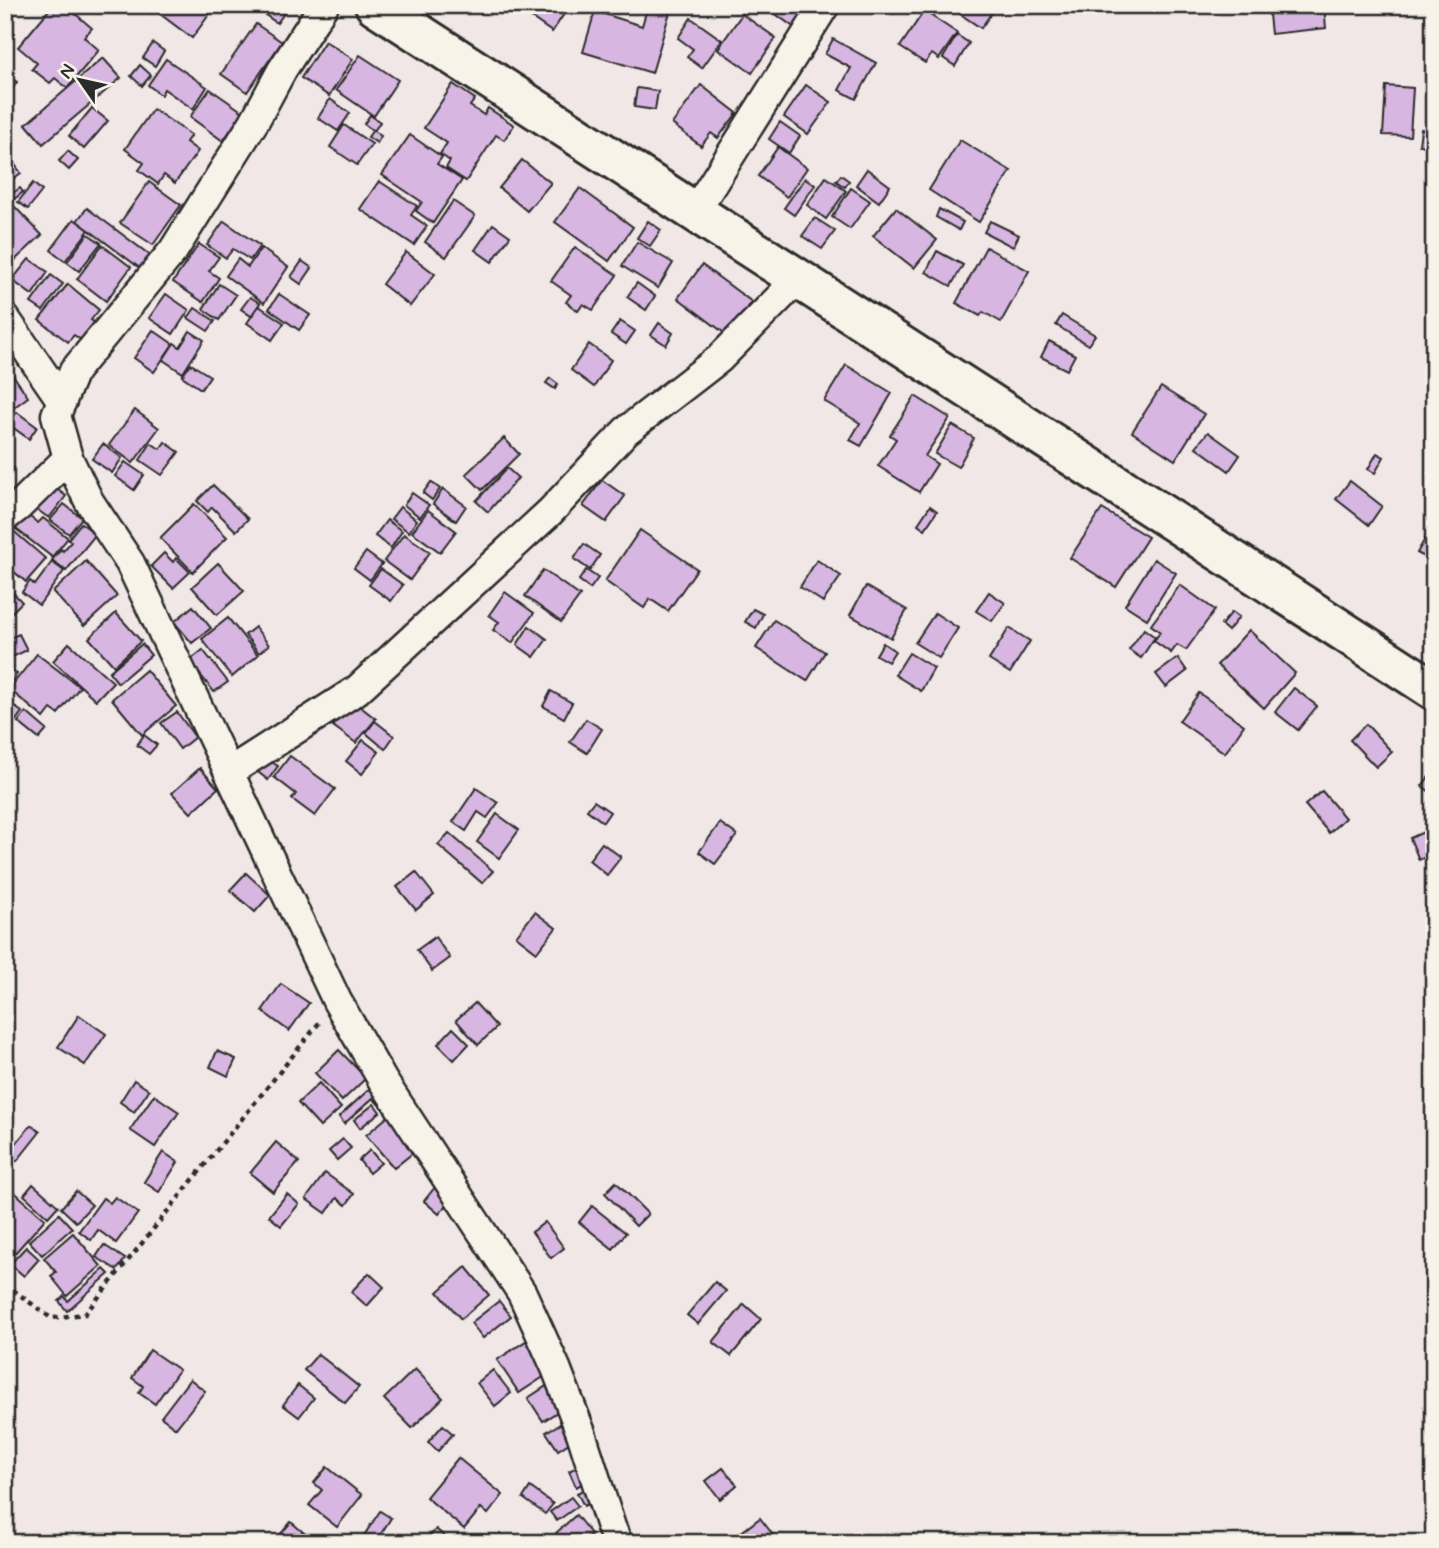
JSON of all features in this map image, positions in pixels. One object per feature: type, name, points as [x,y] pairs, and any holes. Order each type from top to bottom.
[{"type":"main road","points":[[374,5],[1434,690]]},
{"type":"street","points":[[324,5],[282,69],[254,122],[173,251],[74,371],[56,415],[68,458],[89,501],[131,563],[337,1001],[383,1081],[522,1293],[556,1368],[618,1543]]},
{"type":"street","points":[[694,213],[825,5]]},
{"type":"street","points":[[229,772],[357,690],[551,512],[626,431],[719,359],[797,279]]},
{"type":"street","points":[[5,318],[62,401]]},
{"type":"street","points":[[5,517],[68,458]]},
{"type":"path","points":[[5,1284],[51,1318],[85,1314],[337,1001]]},
{"type":"building","points":[[53,5],[65,5],[92,28],[84,37],[99,50],[67,88],[55,78],[50,83],[32,69],[37,63],[18,47]]},
{"type":"building","points":[[154,5],[202,5],[211,12],[192,38],[152,8]]},
{"type":"building","points":[[251,5],[290,5],[277,23]]},
{"type":"building","points":[[513,5],[570,5],[552,32]]},
{"type":"building","points":[[648,5],[672,5],[652,73],[583,52],[595,11],[642,26]]},
{"type":"building","points":[[763,5],[807,5],[810,7],[795,28]]},
{"type":"building","points":[[925,5],[940,7],[934,15],[923,8]]},
{"type":"building","points":[[961,5],[997,5],[981,28],[957,12]]},
{"type":"building","points":[[1268,5],[1324,5],[1326,28],[1271,34]]},
{"type":"building","points":[[924,11],[957,33],[939,59],[932,54],[925,63],[900,47]]},
{"type":"building","points":[[742,14],[776,38],[752,73],[718,49]]},
{"type":"building","points":[[691,18],[722,40],[702,68],[687,57],[693,49],[678,38]]},
{"type":"building","points":[[256,24],[282,42],[247,92],[221,74]]},
{"type":"building","points":[[957,35],[969,43],[955,66],[943,58]]},
{"type":"building","points":[[833,39],[876,63],[856,99],[839,90],[851,68],[825,54]]},
{"type":"building","points":[[325,41],[353,59],[329,96],[301,78]]},
{"type":"building","points":[[153,43],[164,51],[155,66],[143,58]]},
{"type":"building","points":[[360,55],[398,80],[374,116],[336,90]]},
{"type":"building","points":[[103,58],[121,78],[43,144],[26,124]]},
{"type":"building","points":[[166,59],[207,87],[193,109],[164,89],[161,95],[148,85]]},
{"type":"building","points":[[140,65],[151,75],[142,86],[131,76]]},
{"type":"building","points":[[5,74],[17,82],[10,92],[5,89]]},
{"type":"building","points":[[453,84],[475,99],[470,106],[484,115],[488,108],[514,125],[504,140],[496,135],[466,181],[446,168],[450,161],[440,154],[447,143],[424,128]]},
{"type":"building","points":[[701,85],[737,113],[718,138],[711,133],[701,146],[672,124]]},
{"type":"building","points":[[806,85],[831,102],[808,134],[784,117]]},
{"type":"building","points":[[1386,86],[1413,88],[1410,136],[1383,135]]},
{"type":"building","points":[[637,88],[658,91],[655,110],[634,107]]},
{"type":"building","points":[[210,89],[243,112],[223,141],[190,117]]},
{"type":"building","points":[[330,99],[350,113],[338,131],[318,118]]},
{"type":"building","points":[[92,108],[108,121],[84,149],[69,136]]},
{"type":"building","points":[[153,109],[191,135],[186,142],[198,151],[175,183],[164,175],[158,184],[139,170],[144,163],[125,149]]},
{"type":"building","points":[[370,115],[380,122],[374,131],[364,124]]},
{"type":"building","points":[[780,122],[800,136],[789,153],[769,139]]},
{"type":"building","points":[[344,125],[372,144],[357,165],[330,147]]},
{"type":"building","points":[[1421,129],[1434,131],[1434,147],[1419,145]]},
{"type":"building","points":[[373,130],[381,136],[377,143],[368,137]]},
{"type":"building","points":[[410,135],[442,157],[437,164],[462,180],[433,223],[416,211],[422,202],[382,175]]},
{"type":"building","points":[[960,140],[1011,171],[979,222],[929,190]]},
{"type":"building","points":[[778,147],[807,168],[787,197],[758,176]]},
{"type":"building","points":[[5,151],[21,173],[7,183],[5,181]]},
{"type":"building","points":[[68,151],[78,160],[69,170],[59,161]]},
{"type":"building","points":[[522,160],[551,183],[527,211],[499,188]]},
{"type":"building","points":[[867,169],[890,186],[879,202],[856,185]]},
{"type":"building","points":[[841,175],[849,181],[845,187],[836,181]]},
{"type":"building","points":[[826,177],[846,191],[826,219],[807,205]]},
{"type":"building","points":[[805,178],[815,185],[794,215],[784,208]]},
{"type":"building","points":[[379,181],[417,206],[411,215],[427,226],[414,245],[360,209]]},
{"type":"building","points":[[149,182],[181,205],[153,245],[120,223]]},
{"type":"building","points":[[33,183],[42,191],[28,209],[18,202]]},
{"type":"building","points":[[20,188],[23,192],[13,200],[10,195]]},
{"type":"building","points":[[580,188],[633,227],[609,261],[555,222]]},
{"type":"building","points":[[851,188],[870,201],[850,229],[832,217]]},
{"type":"building","points":[[453,201],[475,216],[446,257],[425,242]]},
{"type":"building","points":[[13,205],[42,235],[14,261],[5,252],[5,212]]},
{"type":"building","points":[[87,208],[155,259],[145,272],[77,221]]},
{"type":"building","points":[[896,208],[937,240],[914,268],[873,236]]},
{"type":"building","points":[[939,209],[963,222],[959,230],[936,217]]},
{"type":"building","points":[[815,218],[835,231],[822,249],[802,236]]},
{"type":"building","points":[[74,219],[89,230],[65,261],[51,250]]},
{"type":"building","points":[[224,221],[260,246],[250,260],[233,249],[226,258],[207,245]]},
{"type":"building","points":[[648,221],[661,230],[650,246],[637,238]]},
{"type":"building","points":[[990,221],[1019,235],[1013,247],[984,232]]},
{"type":"building","points":[[493,224],[510,236],[492,262],[475,250]]},
{"type":"building","points":[[88,234],[101,243],[79,271],[67,262]]},
{"type":"building","points":[[637,242],[673,263],[658,288],[622,266]]},
{"type":"building","points":[[199,244],[219,257],[209,271],[219,278],[203,302],[173,282]]},
{"type":"building","points":[[102,245],[131,267],[106,301],[77,279]]},
{"type":"building","points":[[575,247],[617,275],[593,310],[583,304],[578,311],[566,302],[571,295],[551,281]]},
{"type":"building","points":[[986,247],[1029,271],[1001,322],[983,312],[980,316],[956,303]]},
{"type":"building","points":[[261,248],[288,267],[264,303],[226,276],[238,259],[248,267]]},
{"type":"building","points":[[937,251],[963,265],[951,286],[926,272]]},
{"type":"building","points":[[406,252],[435,274],[410,306],[382,284]]},
{"type":"building","points":[[29,259],[48,272],[32,295],[12,280]]},
{"type":"building","points":[[302,261],[312,268],[301,284],[291,277]]},
{"type":"building","points":[[702,265],[752,302],[727,335],[678,298]]},
{"type":"building","points":[[51,275],[63,284],[43,311],[31,303]]},
{"type":"building","points":[[637,283],[655,296],[646,310],[627,297]]},
{"type":"building","points":[[68,284],[99,310],[91,320],[95,323],[81,340],[74,335],[68,342],[39,320]]},
{"type":"building","points":[[219,284],[236,295],[219,320],[203,309]]},
{"type":"building","points":[[166,294],[189,310],[173,334],[149,318]]},
{"type":"building","points":[[279,294],[310,315],[299,330],[269,309]]},
{"type":"building","points":[[250,297],[260,303],[251,316],[241,309]]},
{"type":"building","points":[[259,306],[284,323],[272,340],[247,323]]},
{"type":"building","points":[[195,308],[215,321],[208,331],[188,318]]},
{"type":"building","points":[[1062,315],[1095,335],[1088,345],[1056,325]]},
{"type":"building","points":[[620,321],[635,331],[626,344],[611,334]]},
{"type":"building","points":[[659,323],[673,333],[666,345],[651,335]]},
{"type":"building","points":[[153,330],[173,344],[154,372],[134,358]]},
{"type":"building","points":[[190,331],[204,340],[183,373],[163,360],[174,343],[180,347]]},
{"type":"building","points":[[1049,341],[1075,355],[1067,370],[1041,357]]},
{"type":"building","points":[[589,344],[611,360],[594,387],[571,370]]},
{"type":"building","points":[[191,364],[210,376],[201,389],[182,376]]},
{"type":"building","points":[[846,365],[892,393],[861,446],[850,440],[860,423],[824,401]]},
{"type":"building","points":[[9,369],[28,397],[5,414],[5,371]]},
{"type":"building","points":[[550,378],[558,384],[555,389],[546,383]]},
{"type":"building","points":[[1161,387],[1204,414],[1175,460],[1132,432]]},
{"type":"building","points":[[915,396],[950,418],[925,456],[937,464],[919,492],[878,466],[896,439],[890,435]]},
{"type":"building","points":[[135,410],[159,428],[133,463],[109,445]]},
{"type":"building","points":[[17,412],[37,427],[29,439],[8,424]]},
{"type":"building","points":[[952,425],[974,438],[958,467],[935,454]]},
{"type":"building","points":[[1208,432],[1240,455],[1229,471],[1196,447]]},
{"type":"building","points":[[504,438],[519,454],[482,490],[466,474]]},
{"type":"building","points":[[165,442],[179,452],[162,475],[140,460],[151,443],[160,449]]},
{"type":"building","points":[[103,444],[122,458],[112,473],[92,459]]},
{"type":"building","points":[[1377,453],[1384,457],[1375,473],[1368,469]]},
{"type":"building","points":[[5,461],[14,468],[5,478]]},
{"type":"building","points":[[125,462],[144,475],[134,490],[115,476]]},
{"type":"building","points":[[507,468],[518,478],[488,512],[476,501]]},
{"type":"building","points":[[602,480],[625,496],[606,522],[583,506]]},
{"type":"building","points":[[1350,481],[1382,506],[1369,525],[1336,499]]},
{"type":"building","points":[[431,482],[440,489],[432,500],[423,493]]},
{"type":"building","points":[[213,485],[248,519],[236,531],[212,507],[208,512],[197,501]]},
{"type":"building","points":[[54,487],[66,496],[49,518],[36,509]]},
{"type":"building","points":[[443,489],[466,506],[456,521],[433,504]]},
{"type":"building","points":[[412,493],[429,505],[420,517],[404,505]]},
{"type":"building","points":[[64,504],[82,518],[69,534],[50,520]]},
{"type":"building","points":[[194,504],[227,537],[193,572],[160,538]]},
{"type":"building","points":[[930,506],[937,511],[925,529],[918,524]]},
{"type":"building","points":[[400,507],[417,520],[409,532],[391,519]]},
{"type":"building","points":[[1102,509],[1148,537],[1116,587],[1070,558]]},
{"type":"building","points":[[428,510],[456,531],[440,552],[412,532]]},
{"type":"building","points":[[27,515],[38,523],[43,518],[68,538],[52,557],[16,529]]},
{"type":"building","points":[[387,520],[402,531],[391,548],[375,536]]},
{"type":"building","points":[[81,523],[96,534],[66,571],[52,560],[71,542],[68,539]]},
{"type":"building","points":[[10,528],[46,559],[26,582],[5,564],[5,533]]},
{"type":"building","points":[[640,530],[697,569],[668,611],[650,599],[644,608],[605,581]]},
{"type":"building","points":[[1430,530],[1434,532],[1434,562],[1417,553]]},
{"type":"building","points":[[404,534],[430,552],[410,580],[384,561]]},
{"type":"building","points":[[584,544],[600,555],[590,570],[574,559]]},
{"type":"building","points":[[366,552],[382,564],[370,580],[354,568]]},
{"type":"building","points":[[164,553],[173,562],[176,558],[190,572],[173,588],[151,566]]},
{"type":"building","points":[[1154,559],[1176,573],[1147,619],[1125,605]]},
{"type":"building","points":[[817,560],[841,576],[823,602],[800,587]]},
{"type":"building","points":[[86,561],[117,596],[84,626],[53,592]]},
{"type":"building","points":[[52,562],[64,571],[39,605],[22,592],[30,581],[35,585]]},
{"type":"building","points":[[218,563],[244,591],[217,615],[192,587]]},
{"type":"building","points":[[381,569],[403,585],[391,601],[369,585]]},
{"type":"building","points":[[543,570],[580,596],[561,622],[525,596]]},
{"type":"building","points":[[586,570],[598,578],[590,589],[579,580]]},
{"type":"building","points":[[5,584],[22,602],[5,619]]},
{"type":"building","points":[[1180,585],[1215,610],[1186,650],[1177,645],[1171,653],[1154,641],[1160,632],[1151,625]]},
{"type":"building","points":[[866,586],[907,610],[891,638],[850,615]]},
{"type":"building","points":[[505,592],[534,613],[512,643],[493,630],[499,622],[489,615]]},
{"type":"building","points":[[989,592],[1005,603],[992,621],[976,611]]},
{"type":"building","points":[[193,606],[211,628],[192,643],[174,622]]},
{"type":"building","points":[[753,609],[763,614],[756,628],[745,622]]},
{"type":"building","points":[[1232,612],[1239,617],[1228,631],[1221,625]]},
{"type":"building","points":[[116,613],[141,641],[114,666],[89,638]]},
{"type":"building","points":[[935,613],[958,628],[939,658],[915,643]]},
{"type":"building","points":[[228,618],[258,655],[232,677],[202,639]]},
{"type":"building","points":[[774,620],[825,652],[807,681],[756,648]]},
{"type":"building","points":[[529,626],[547,639],[534,657],[517,645]]},
{"type":"building","points":[[255,627],[269,645],[259,653],[245,635]]},
{"type":"building","points":[[1009,628],[1030,641],[1010,673],[989,660]]},
{"type":"building","points":[[1144,629],[1155,637],[1141,658],[1129,650]]},
{"type":"building","points":[[1249,630],[1295,673],[1264,708],[1217,665]]},
{"type":"building","points":[[19,634],[27,650],[8,659],[5,654],[5,640]]},
{"type":"building","points":[[69,643],[113,682],[96,700],[53,661]]},
{"type":"building","points":[[883,643],[895,651],[888,662],[876,655]]},
{"type":"building","points":[[142,644],[151,655],[118,683],[109,672]]},
{"type":"building","points":[[203,650],[228,682],[214,692],[189,661]]},
{"type":"building","points":[[909,653],[934,668],[921,691],[895,675]]},
{"type":"building","points":[[37,654],[80,687],[58,714],[51,709],[44,718],[9,689]]},
{"type":"building","points":[[1178,658],[1187,671],[1166,687],[1156,674]]},
{"type":"building","points":[[5,665],[17,674],[8,687],[5,685]]},
{"type":"building","points":[[146,670],[176,706],[142,735],[112,699]]},
{"type":"building","points":[[1294,688],[1317,706],[1298,730],[1275,712]]},
{"type":"building","points":[[551,691],[572,703],[564,718],[543,706]]},
{"type":"building","points":[[1199,693],[1244,725],[1225,753],[1179,721]]},
{"type":"building","points":[[5,700],[22,712],[6,734],[5,733]]},
{"type":"building","points":[[353,701],[376,719],[356,743],[333,726]]},
{"type":"building","points":[[26,712],[47,730],[39,739],[18,722]]},
{"type":"building","points":[[177,712],[195,737],[180,749],[161,723]]},
{"type":"building","points":[[586,719],[602,729],[587,753],[570,742]]},
{"type":"building","points":[[375,721],[394,736],[385,749],[366,733]]},
{"type":"building","points":[[1366,724],[1392,752],[1376,767],[1350,740]]},
{"type":"building","points":[[144,735],[157,745],[149,754],[137,745]]},
{"type":"building","points":[[363,740],[379,752],[362,774],[346,761]]},
{"type":"building","points":[[290,756],[335,789],[315,816],[292,799],[296,794],[274,777]]},
{"type":"building","points":[[267,759],[278,766],[268,780],[258,772]]},
{"type":"building","points":[[200,768],[218,788],[191,813],[172,793]]},
{"type":"building","points":[[1434,770],[1434,795],[1422,786]]},
{"type":"building","points":[[476,788],[498,803],[487,818],[478,812],[466,831],[453,822]]},
{"type":"building","points":[[1322,791],[1345,818],[1329,833],[1305,805]]},
{"type":"building","points":[[594,801],[610,812],[603,822],[587,810]]},
{"type":"building","points":[[497,814],[519,830],[499,858],[477,842]]},
{"type":"building","points":[[720,823],[737,835],[715,864],[699,852]]},
{"type":"building","points":[[1433,828],[1434,853],[1419,860],[1410,838]]},
{"type":"building","points":[[449,833],[493,871],[482,883],[438,845]]},
{"type":"building","points":[[602,843],[621,857],[607,875],[589,860]]},
{"type":"building","points":[[416,872],[434,895],[416,910],[397,887]]},
{"type":"building","points":[[246,873],[270,895],[255,912],[230,890]]},
{"type":"building","points":[[5,887],[13,892],[5,904]]},
{"type":"building","points":[[535,912],[556,928],[537,952],[516,936]]},
{"type":"building","points":[[435,937],[450,958],[432,971],[417,950]]},
{"type":"building","points":[[281,984],[309,1003],[289,1031],[262,1011]]},
{"type":"building","points":[[475,1003],[497,1027],[478,1045],[456,1020]]},
{"type":"building","points":[[79,1015],[106,1034],[85,1065],[58,1047]]},
{"type":"building","points":[[453,1028],[469,1044],[454,1060],[438,1044]]},
{"type":"building","points":[[339,1050],[366,1078],[342,1101],[315,1073]]},
{"type":"building","points":[[217,1051],[236,1059],[228,1076],[210,1067]]},
{"type":"building","points":[[134,1080],[149,1090],[134,1112],[120,1102]]},
{"type":"building","points":[[319,1083],[341,1108],[320,1127],[298,1103]]},
{"type":"building","points":[[376,1083],[392,1101],[383,1109],[373,1098],[344,1124],[339,1117]]},
{"type":"building","points":[[154,1095],[179,1112],[155,1147],[130,1130]]},
{"type":"building","points":[[374,1104],[380,1112],[360,1128],[354,1120]]},
{"type":"building","points":[[392,1113],[419,1148],[394,1168],[366,1135]]},
{"type":"building","points":[[31,1125],[40,1132],[17,1161],[8,1153]]},
{"type":"building","points":[[343,1139],[351,1148],[337,1160],[329,1151]]},
{"type":"building","points":[[276,1142],[299,1162],[273,1192],[250,1173]]},
{"type":"building","points":[[370,1150],[381,1163],[369,1173],[359,1160]]},
{"type":"building","points":[[163,1152],[178,1162],[159,1192],[144,1182]]},
{"type":"building","points":[[325,1173],[354,1194],[346,1205],[337,1198],[326,1213],[306,1199]]},
{"type":"building","points":[[616,1182],[648,1214],[636,1226],[605,1193]]},
{"type":"building","points":[[33,1184],[58,1206],[48,1217],[24,1195]]},
{"type":"building","points":[[436,1186],[451,1200],[439,1214],[424,1201]]},
{"type":"building","points":[[11,1189],[45,1219],[15,1253],[5,1244],[5,1195]]},
{"type":"building","points":[[76,1191],[92,1205],[76,1222],[61,1208]]},
{"type":"building","points":[[287,1194],[299,1204],[281,1226],[269,1216]]},
{"type":"building","points":[[115,1197],[138,1213],[116,1243],[98,1230],[91,1240],[79,1231],[103,1198],[110,1203]]},
{"type":"building","points":[[592,1206],[626,1233],[613,1249],[579,1222]]},
{"type":"building","points":[[59,1214],[72,1228],[42,1255],[29,1241]]},
{"type":"building","points":[[545,1222],[564,1248],[551,1258],[532,1232]]},
{"type":"building","points":[[73,1233],[101,1266],[67,1296],[51,1276],[56,1272],[44,1258]]},
{"type":"building","points":[[104,1245],[125,1259],[117,1270],[96,1257]]},
{"type":"building","points":[[26,1247],[39,1259],[24,1276],[10,1264]]},
{"type":"building","points":[[466,1267],[489,1295],[461,1319],[438,1292]]},
{"type":"building","points":[[104,1269],[109,1274],[67,1311],[59,1301],[64,1296],[68,1301]]},
{"type":"building","points":[[369,1273],[384,1287],[367,1306],[351,1292]]},
{"type":"building","points":[[715,1282],[726,1291],[698,1324],[687,1315]]},
{"type":"building","points":[[499,1301],[511,1316],[483,1338],[471,1323]]},
{"type":"building","points":[[5,1304],[14,1309],[5,1322]]},
{"type":"building","points":[[744,1304],[761,1319],[731,1356],[713,1342]]},
{"type":"building","points":[[526,1341],[548,1374],[519,1393],[497,1360]]},
{"type":"building","points":[[150,1350],[179,1370],[155,1404],[139,1393],[143,1386],[132,1378]]},
{"type":"building","points":[[318,1354],[359,1387],[345,1403],[304,1370]]},
{"type":"building","points":[[415,1369],[443,1398],[412,1428],[384,1399]]},
{"type":"building","points":[[493,1370],[511,1393],[495,1406],[477,1383]]},
{"type":"building","points":[[190,1379],[205,1391],[176,1428],[161,1417]]},
{"type":"building","points":[[298,1385],[314,1398],[299,1417],[283,1405]]},
{"type":"building","points":[[548,1385],[563,1408],[543,1421],[528,1398]]},
{"type":"building","points":[[567,1420],[578,1437],[558,1450],[546,1432]]},
{"type":"building","points":[[443,1425],[453,1434],[438,1451],[428,1442]]},
{"type":"building","points":[[458,1458],[503,1495],[488,1514],[481,1508],[464,1529],[426,1497]]},
{"type":"building","points":[[584,1463],[592,1479],[576,1487],[569,1471]]},
{"type":"building","points":[[327,1467],[362,1495],[337,1527],[309,1505],[322,1490],[314,1483]]},
{"type":"building","points":[[723,1468],[737,1485],[720,1499],[706,1481]]},
{"type":"building","points":[[592,1485],[599,1498],[584,1506],[577,1493]]},
{"type":"building","points":[[530,1487],[553,1504],[545,1514],[523,1498]]},
{"type":"building","points":[[571,1497],[578,1506],[557,1521],[550,1512]]},
{"type":"building","points":[[380,1511],[391,1518],[375,1543],[359,1543]]},
{"type":"building","points":[[576,1515],[591,1534],[581,1543],[564,1543],[556,1533]]},
{"type":"building","points":[[760,1518],[777,1540],[774,1543],[740,1543],[735,1537]]},
{"type":"building","points":[[291,1522],[316,1543],[273,1543]]},
{"type":"building","points":[[436,1529],[452,1543],[424,1543]]}]
